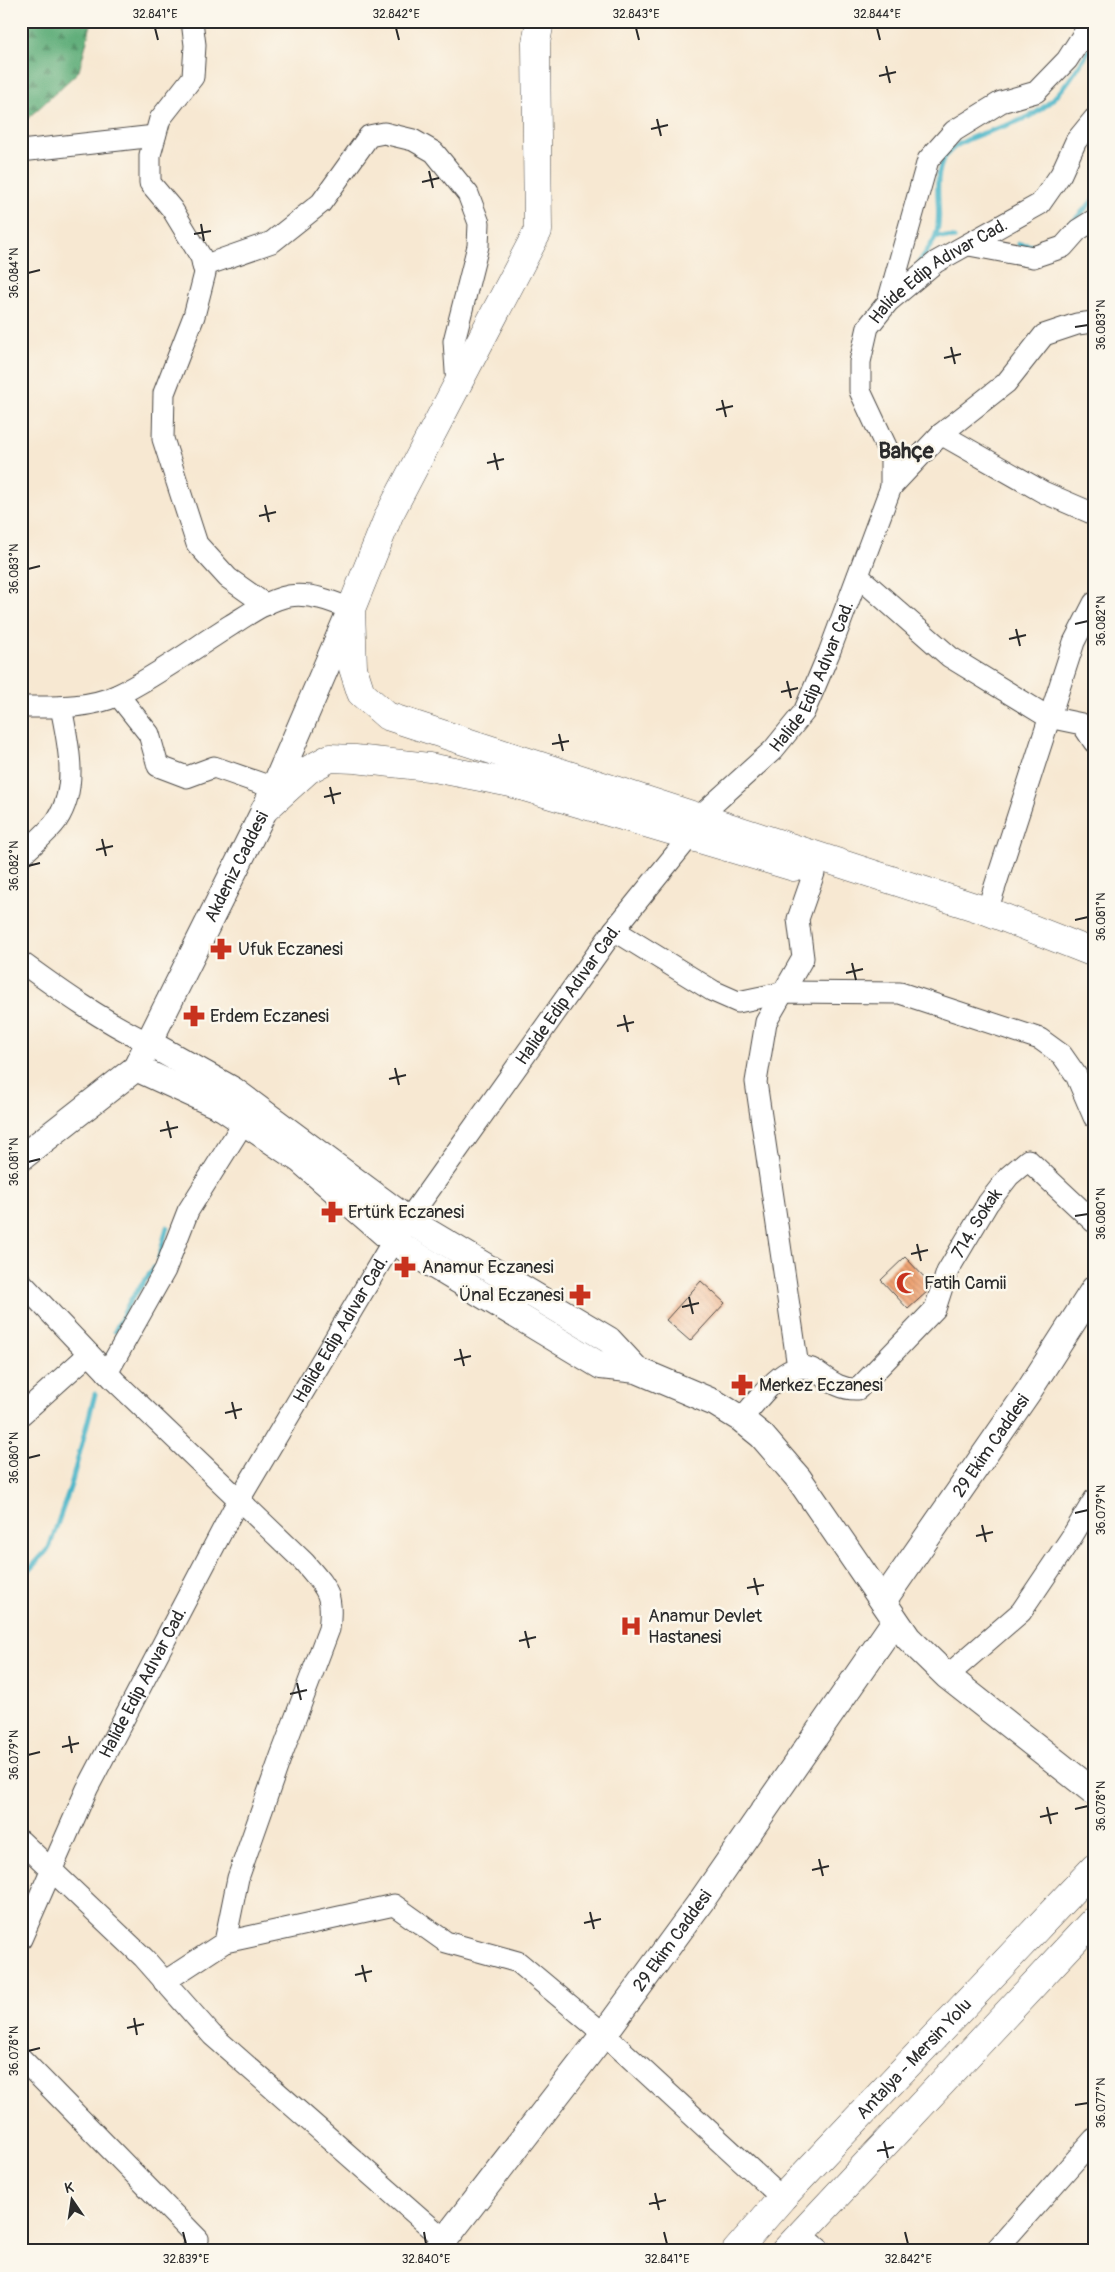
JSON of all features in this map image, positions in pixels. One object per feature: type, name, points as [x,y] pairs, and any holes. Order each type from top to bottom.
[{"type":"main road","points":[[540,21],[536,43],[538,230],[389,515],[351,609],[353,668],[361,693],[387,716],[696,826],[814,873],[983,926],[1094,973]]},
{"type":"main road","points":[[270,799],[308,770],[330,758],[429,767],[511,782],[696,826],[987,911],[1094,954]]},
{"type":"main road","name":"Antalya - Mersin Yolu","points":[[736,2251],[782,2198],[1094,1868]]},
{"type":"main road","name":"Antalya - Mersin Yolu","points":[[792,2242],[1094,1920]]},
{"type":"street","points":[[192,21],[195,45],[193,77],[160,119],[150,156],[150,183],[172,209],[201,257],[205,273],[194,316],[164,393],[163,439],[197,544],[228,578],[266,605]]},
{"type":"street","points":[[888,302],[928,160],[954,131],[1001,102],[1036,92],[1067,60],[1092,21]]},
{"type":"street","name":"Halide Edip Adıvar Cad.","points":[[21,1940],[87,1789],[239,1500],[400,1230],[614,930],[696,826],[773,750],[804,712],[891,487],[892,457],[860,391],[860,362],[868,327],[888,302],[936,262],[1040,204],[1060,174],[1076,141],[1094,119]]},
{"type":"street","points":[[203,266],[272,242],[321,203],[369,136],[384,132],[413,140],[434,152],[468,194],[479,223],[478,246],[454,341],[457,386]]},
{"type":"street","points":[[21,152],[155,136]]},
{"type":"street","points":[[969,245],[1033,257],[1063,247],[1078,230],[1094,220]]},
{"type":"street","points":[[891,487],[941,434],[1006,383],[1044,335],[1077,324],[1094,322]]},
{"type":"street","points":[[941,434],[1042,492],[1094,514]]},
{"type":"street","points":[[858,576],[950,657],[1048,717],[1082,724],[1094,742]]},
{"type":"street","points":[[21,706],[88,705],[118,695],[266,605],[288,596],[326,599],[351,609]]},
{"type":"street","points":[[987,911],[1048,717],[1074,642],[1094,603]]},
{"type":"street","name":"Akdeniz Caddesi","points":[[21,1158],[136,1068],[270,799],[351,609]]},
{"type":"street","points":[[118,695],[149,734],[158,766],[187,777],[214,768],[270,799]]},
{"type":"street","points":[[21,856],[56,821],[67,800],[70,781],[68,747],[61,706]]},
{"type":"street","points":[[741,1418],[783,1373],[798,1367],[756,1082],[766,1022],[803,958],[798,919],[814,873]]},
{"type":"street","points":[[614,930],[712,991],[738,1002],[784,992],[900,993],[1040,1039],[1062,1055],[1076,1075],[1094,1117]]},
{"type":"street","points":[[21,962],[73,999],[123,1030],[233,1090],[400,1230]]},
{"type":"street","points":[[136,1068],[223,1108],[400,1230],[609,1340],[637,1370],[715,1403],[741,1418],[762,1436],[799,1479],[908,1638],[948,1676],[1094,1792]]},
{"type":"street","points":[[107,1373],[165,1270],[188,1211],[244,1122]]},
{"type":"street","name":"714. Sokak","points":[[798,1367],[813,1368],[831,1382],[848,1390],[858,1388],[935,1309],[947,1272],[988,1203],[1010,1176],[1028,1160],[1094,1222]]},
{"type":"street","points":[[21,1282],[107,1373],[304,1562],[328,1590],[332,1609],[329,1629],[238,1878],[225,1942]]},
{"type":"street","name":"29 Ekim Caddesi","points":[[440,2245],[604,2034],[702,1900],[1094,1289]]},
{"type":"street","points":[[21,1415],[89,1354]]},
{"type":"street","points":[[948,1676],[1021,1612],[1094,1500]]},
{"type":"street","points":[[21,1841],[144,1958],[212,2035],[440,2245]]},
{"type":"street","points":[[164,1982],[225,1942],[394,1905],[446,1942],[518,1962],[604,2034],[782,2198]]},
{"type":"street","points":[[21,2058],[198,2239],[192,2251]]},
{"type":"street","points":[[995,2251],[1094,2139]]},
{"type":"street","points":[[792,2242],[822,2251]]},
{"type":"green space","points":[[21,21],[92,21],[79,71],[22,124]]},
{"type":"building","name":"Fatih Camii","points":[[905,1257],[930,1283],[928,1291],[908,1309],[881,1280]]},
{"type":"building","points":[[701,1281],[725,1303],[690,1341],[666,1320]]},
{"type":"waterway","points":[[920,261],[936,235],[939,216],[938,176],[945,157],[962,142],[1027,118],[1037,112],[1062,89],[1094,42]]},
{"type":"waterway","points":[[1072,223],[1094,199]]},
{"type":"waterway","points":[[936,236],[954,238]]},
{"type":"waterway","points":[[1019,244],[1034,246],[1041,244]]},
{"type":"waterway","points":[[159,1258],[167,1227]]},
{"type":"waterway","points":[[115,1331],[130,1301],[154,1268]]},
{"type":"waterway","points":[[21,1579],[49,1548],[71,1485],[95,1394]]},
{"type":"place","name":"Ufuk Eczanesi","points":[[221,949]]},
{"type":"place","name":"Erdem Eczanesi","points":[[194,1016]]},
{"type":"place","name":"Ertürk Eczanesi","points":[[332,1212]]},
{"type":"place","name":"Anamur Eczanesi","points":[[405,1267]]},
{"type":"place","name":"Fatih Camii","points":[[907,1283]]},
{"type":"place","name":"Ünal Eczanesi","points":[[580,1295]]},
{"type":"place","name":"Merkez Eczanesi","points":[[742,1385]]},
{"type":"place","name":"Anamur Devlet Hastanesi","points":[[631,1626]]},
{"type":"district","name":"Bahçe","points":[[906,451]]}]
